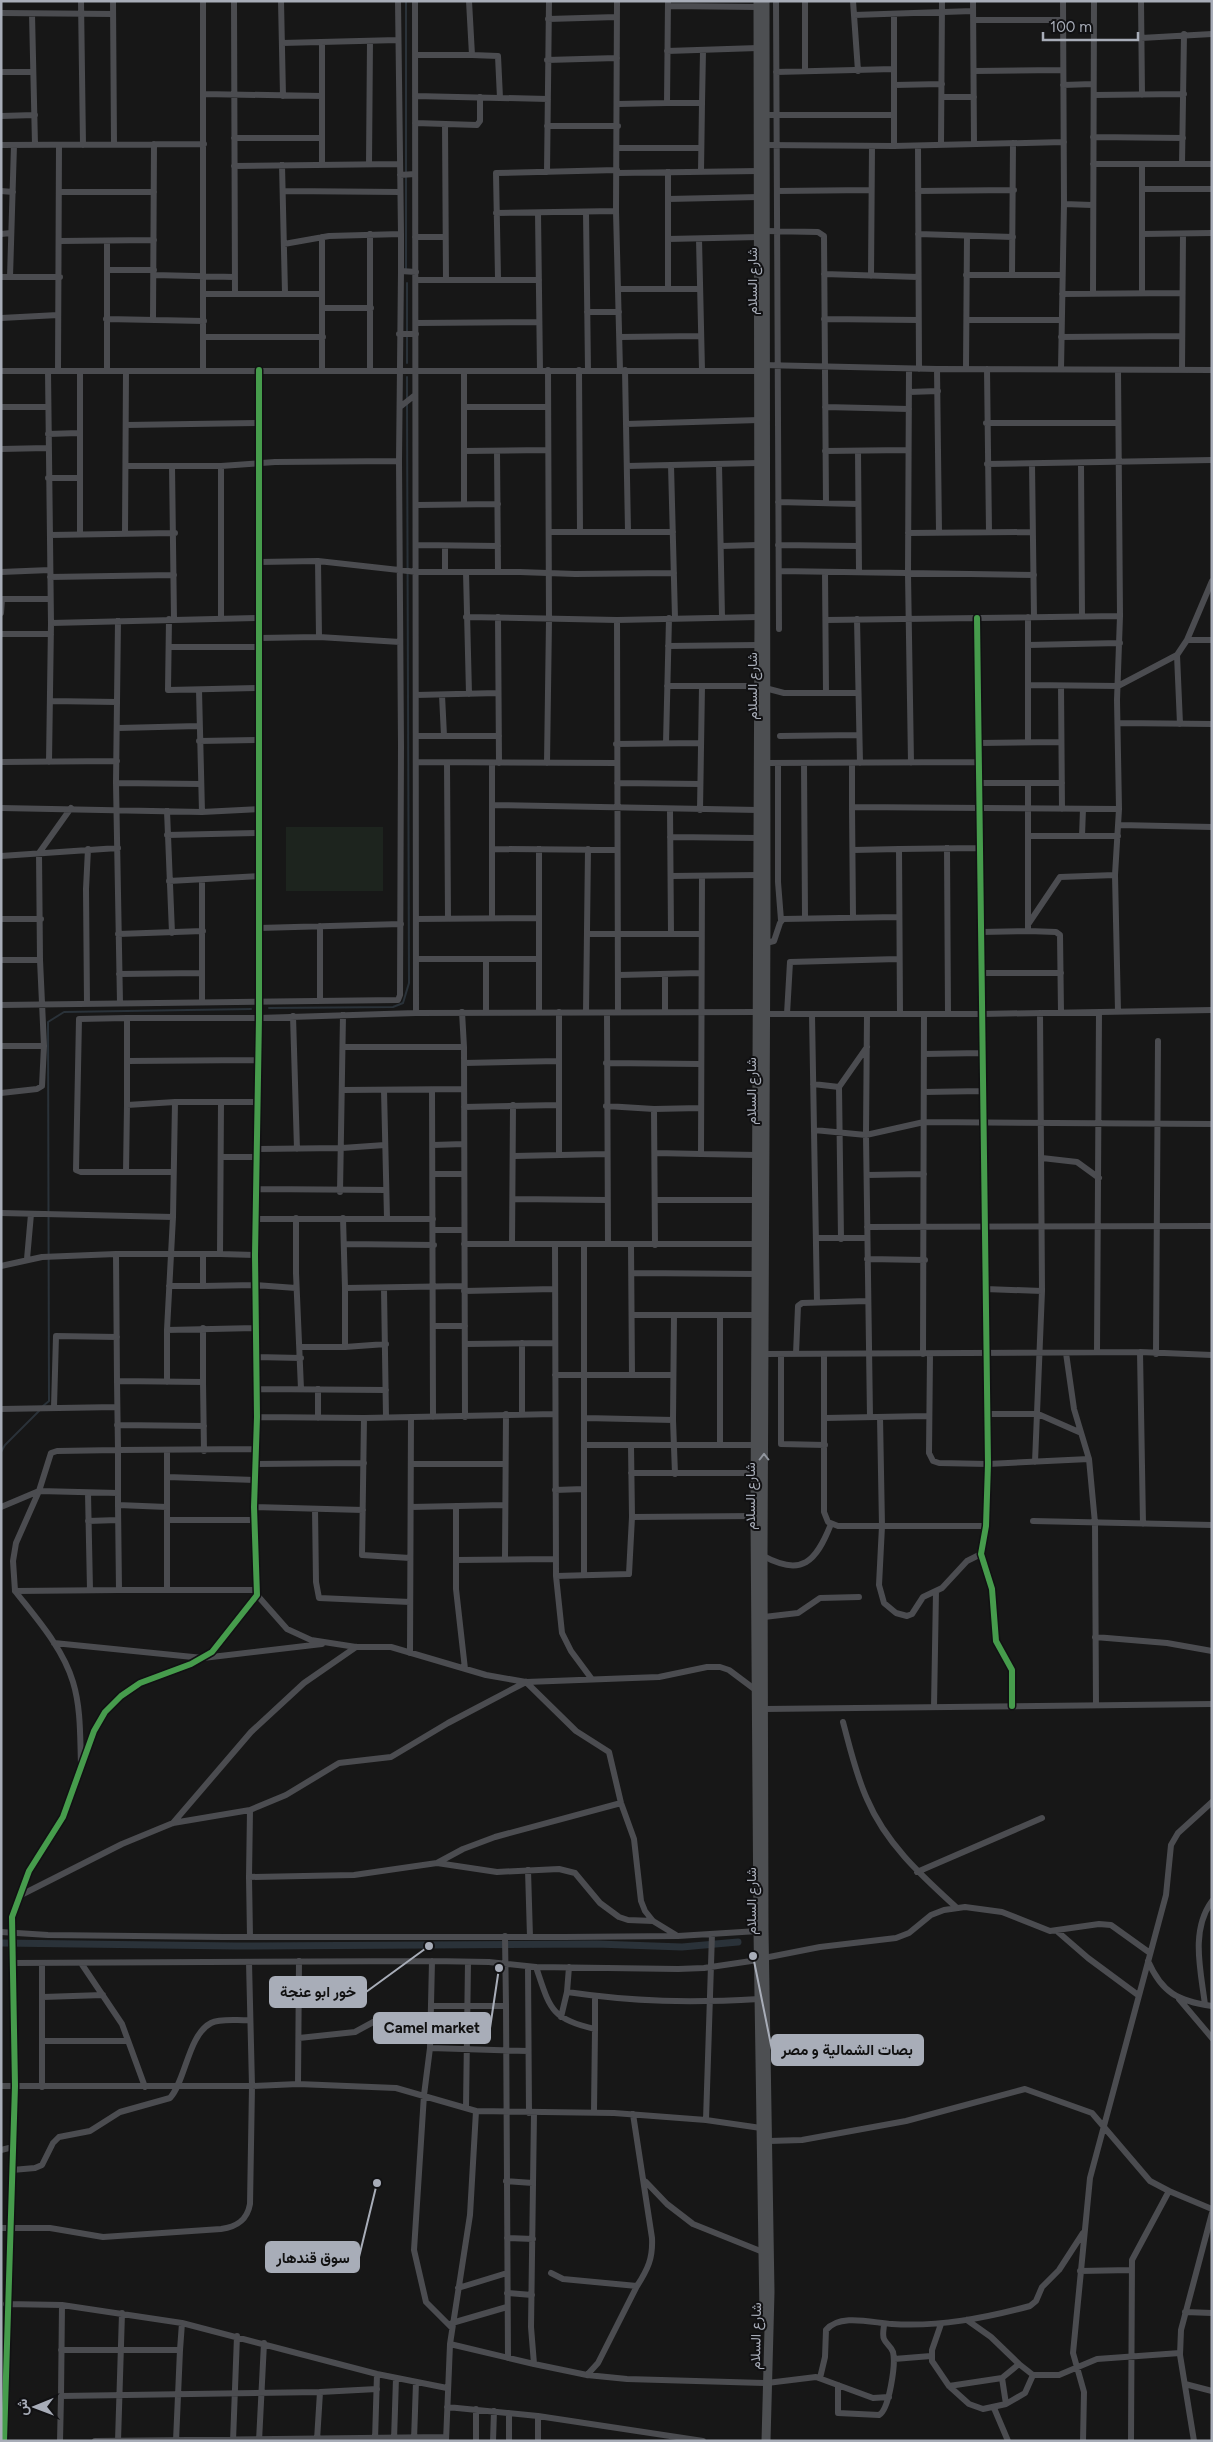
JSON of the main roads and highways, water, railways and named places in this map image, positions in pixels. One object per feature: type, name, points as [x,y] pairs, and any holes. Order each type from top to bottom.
[{"type":"main road","name":"شارع السلام","points":[[760,3],[758,171],[762,234]]},
{"type":"main road","name":"شارع السلام","points":[[760,3],[765,115],[762,234],[762,687],[758,810],[764,1354],[764,1709],[760,2000],[765,2367],[767,2382]]},
{"type":"main road","name":"شارع السلام","points":[[762,368],[758,420],[758,645],[762,687],[765,763],[766,943],[761,1013],[756,1200],[755,1516],[758,1931],[761,1959],[769,2141],[770,2321],[767,2382]]},
{"type":"main road","points":[[766,2441],[767,2382]]},
{"type":"waterway","points":[[406,1],[406,269]]},
{"type":"waterway","points":[[407,283],[407,363]]},
{"type":"waterway","points":[[407,377],[407,400]]},
{"type":"waterway","points":[[269,1008],[393,1007],[403,1003],[409,983],[407,404]]},
{"type":"waterway","points":[[43,1406],[49,1401],[48,1022],[64,1012],[251,1009]]},
{"type":"waterway","points":[[1,1452],[5,1445],[40,1410]]},
{"type":"waterway","points":[[1,1943],[236,1946],[597,1944],[682,1947],[738,1942]]},
{"type":"place","name":"خور ابو عنجة","points":[[429,1946]]},
{"type":"place","name":"بصات الشمالية و مصر","points":[[753,1956]]},
{"type":"place","name":"Camel market","points":[[499,1968]]},
{"type":"place","name":"سوق قندهار","points":[[377,2183]]}]
